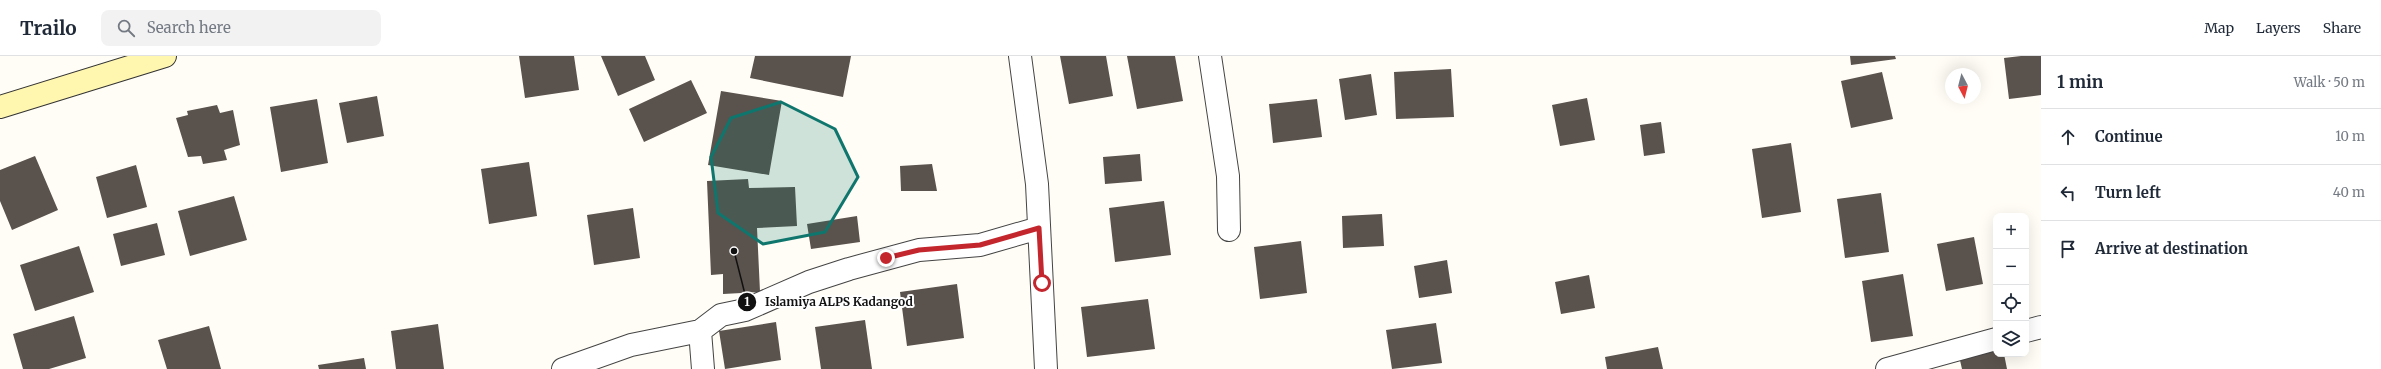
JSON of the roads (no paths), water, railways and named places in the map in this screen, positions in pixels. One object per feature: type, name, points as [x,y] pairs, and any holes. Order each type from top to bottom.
[{"type":"main road","points":[[0,107],[165,56]]},
{"type":"street","points":[[1020,56],[1037,184],[1046,369]]},
{"type":"street","points":[[1210,56],[1228,176],[1229,230]]},
{"type":"street","points":[[563,369],[631,345],[700,331],[721,315],[744,310],[809,282],[850,269],[919,250],[980,245],[1039,228]]},
{"type":"street","points":[[2029,330],[2041,327]]},
{"type":"street","points":[[700,331],[703,369]]},
{"type":"street","points":[[1887,369],[1993,340]]},
{"type":"place","name":"Islamiya ALPS Kadangod","points":[[734,251]]}]
